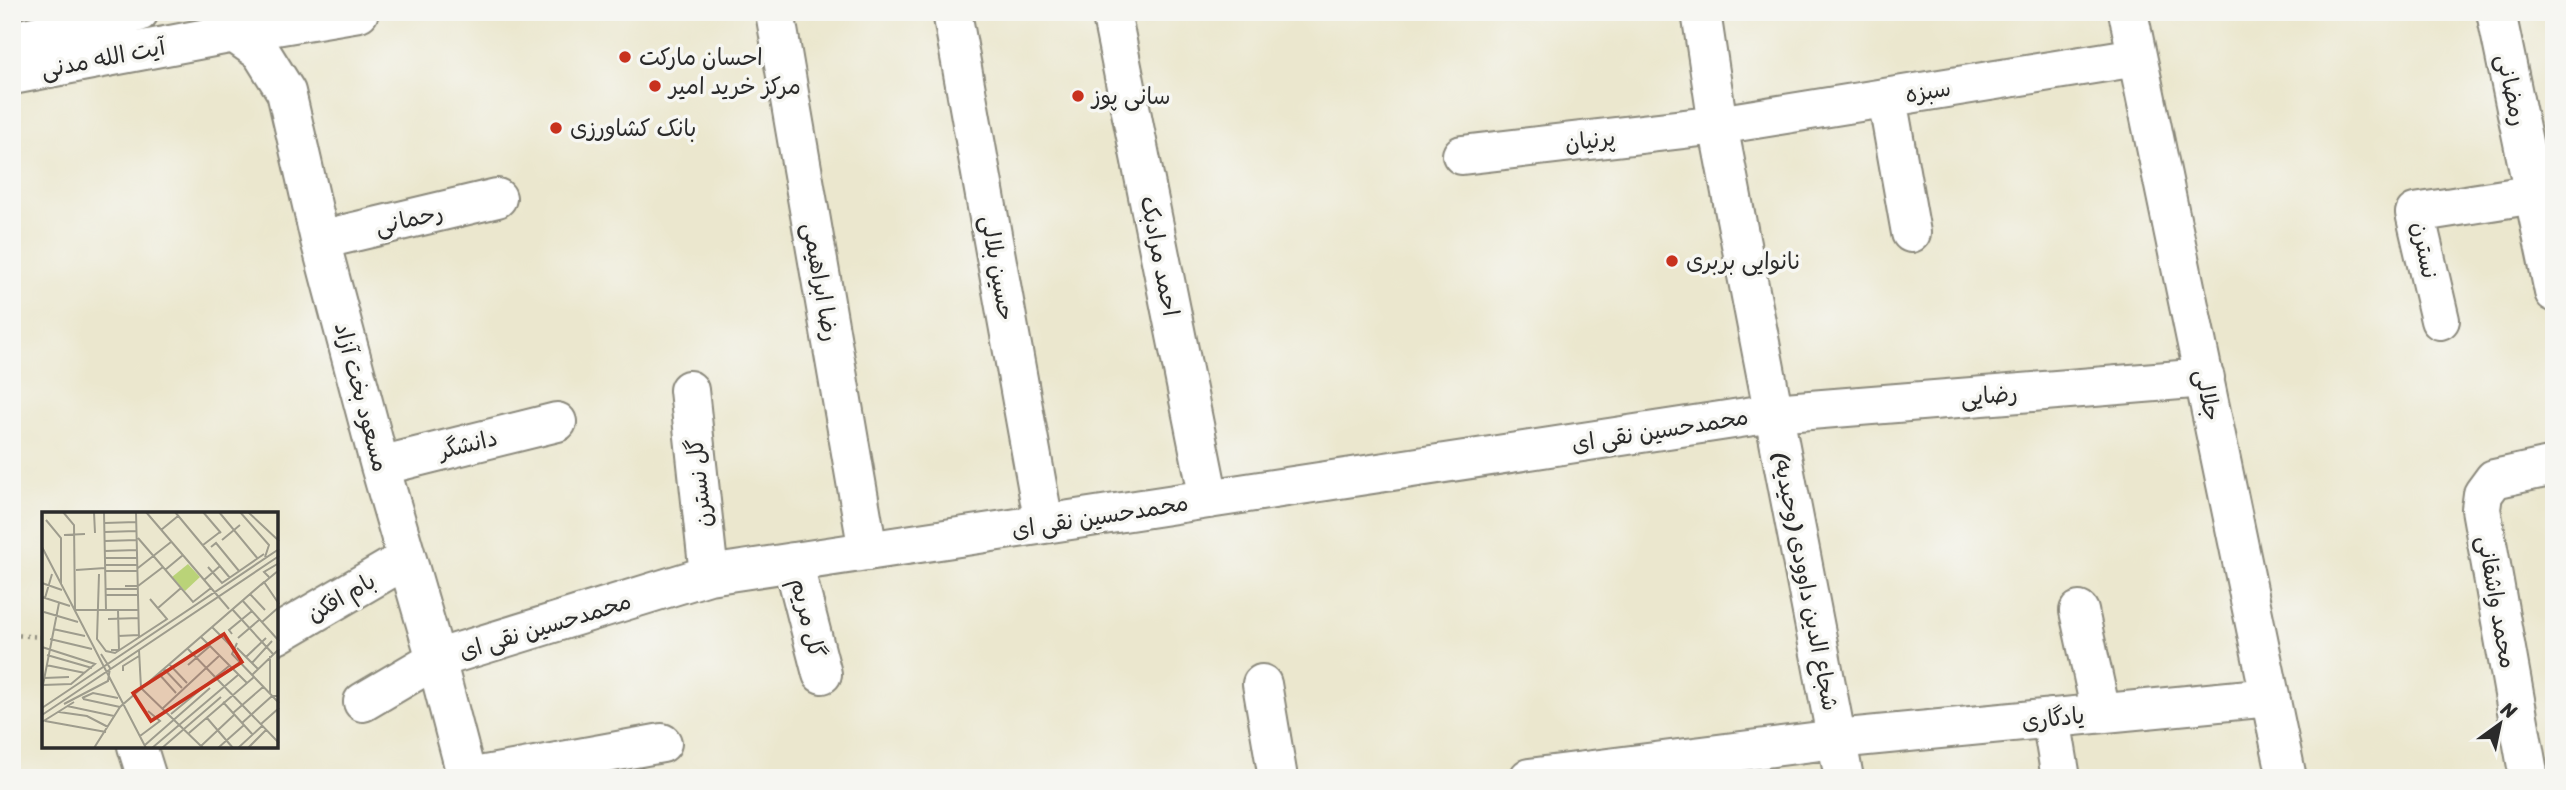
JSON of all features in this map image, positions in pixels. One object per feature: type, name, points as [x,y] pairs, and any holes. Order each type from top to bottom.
[{"type":"street","name":"آیت الله مدنی","points":[[13,67],[139,12]]},
{"type":"street","name":"آیت الله مدنی","points":[[13,67],[232,23],[359,12]]},
{"type":"street","name":"رضا ابراهیمی","points":[[775,12],[868,551]]},
{"type":"street","name":"حسین بلالی","points":[[952,12],[1044,524]]},
{"type":"street","name":"احمد مرادبک","points":[[1111,12],[1209,499]]},
{"type":"street","name":"شجاع الدین داوودی (وحیدیه)","points":[[1700,12],[1718,125],[1844,778]]},
{"type":"street","name":"جلالی","points":[[2128,12],[2287,778]]},
{"type":"street","name":"رمضانی","points":[[2496,12],[2544,192],[2554,292]]},
{"type":"street","name":"مسعود بخت آزاد","points":[[232,23],[261,52],[286,92],[320,240],[467,778]]},
{"type":"street","name":"سبزه","points":[[1718,125],[2137,57]]},
{"type":"street","points":[[1887,98],[1911,233]]},
{"type":"street","name":"پرنیان","points":[[1462,155],[1718,125]]},
{"type":"street","name":"نسترن","points":[[2440,320],[2415,213],[2544,192]]},
{"type":"street","name":"رحمانی","points":[[320,240],[498,198]]},
{"type":"street","name":"رضایی","points":[[1773,413],[2204,378]]},
{"type":"street","name":"گل نسترن","points":[[689,390],[709,575]]},
{"type":"street","name":"محمدحسین نقی ای","points":[[363,702],[436,659],[709,575],[1773,413]]},
{"type":"street","name":"دانشگر","points":[[380,466],[557,422]]},
{"type":"street","name":"محمد واشقانی","points":[[2529,778],[2481,509],[2483,494],[2494,479],[2554,466]]},
{"type":"street","name":"بام افکن","points":[[278,634],[406,559]]},
{"type":"street","name":"گل مریم","points":[[793,562],[822,674]]},
{"type":"street","points":[[2078,611],[2101,713]]},
{"type":"street","points":[[1262,684],[1278,778]]},
{"type":"street","name":"یادگاری","points":[[1529,778],[1836,739],[2270,697]]},
{"type":"street","points":[[2051,718],[2062,778]]},
{"type":"street","points":[[467,778],[662,743]]},
{"type":"street","points":[[138,748],[147,778]]},
{"type":"path","points":[[12,635],[42,637]]},
{"type":"place","name":"احسان مارکت","points":[[625,57]]},
{"type":"place","name":"مرکز خرید امیر","points":[[655,86]]},
{"type":"place","name":"سانی پوز","points":[[1078,96]]},
{"type":"place","name":"بانک کشاورزی","points":[[556,128]]},
{"type":"place","name":"نانوایی بربری","points":[[1672,261]]}]
